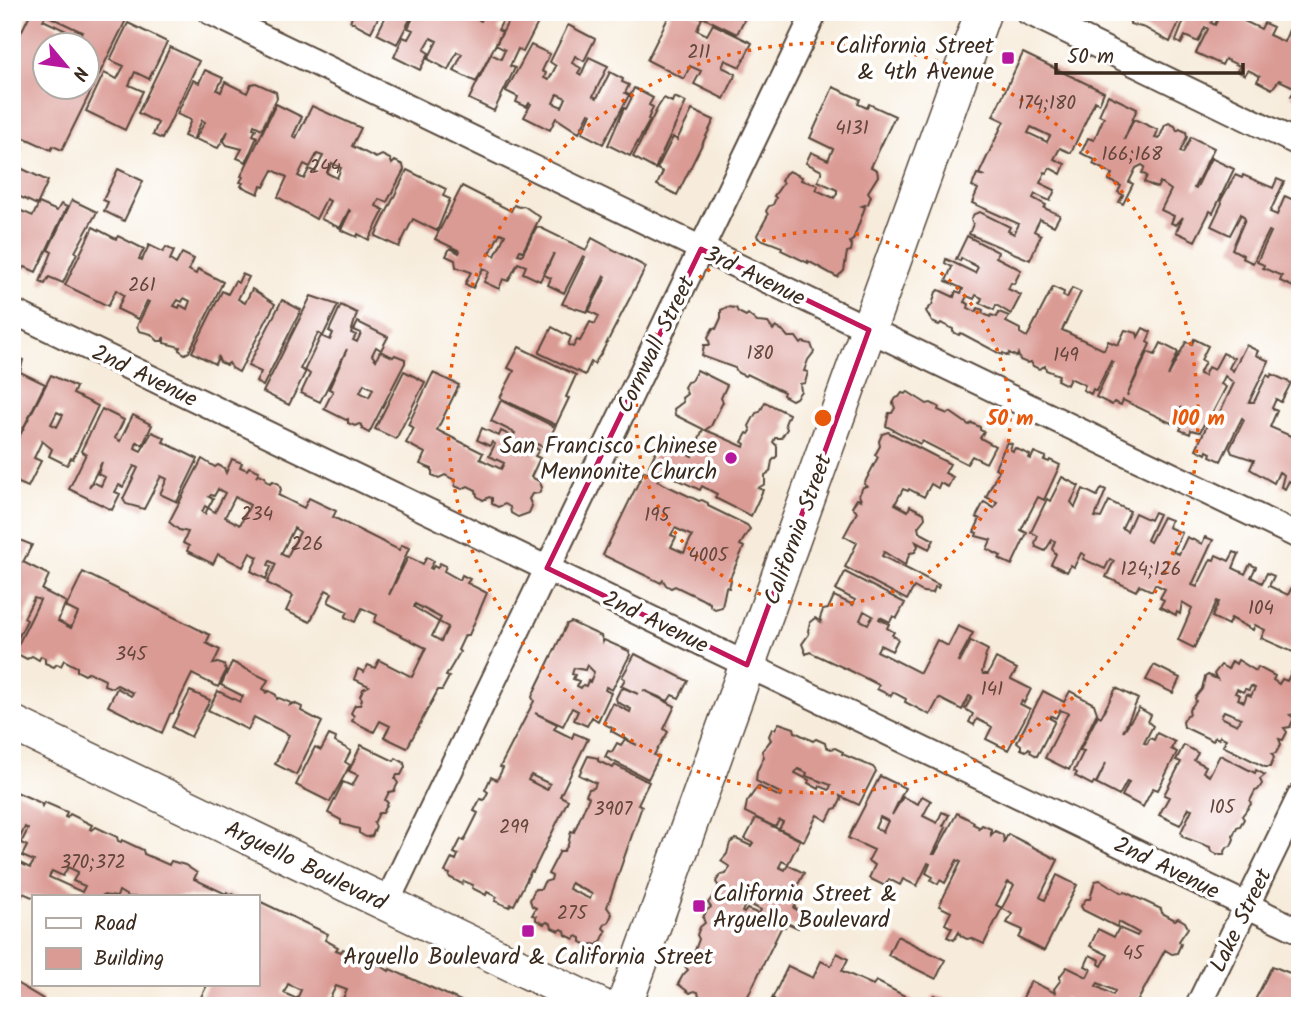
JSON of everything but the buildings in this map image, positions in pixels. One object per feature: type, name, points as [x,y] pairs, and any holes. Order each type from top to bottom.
[{"type":"main road","name":"California Street","points":[[624,1006],[984,12]]},
{"type":"main road","name":"Arguello Boulevard","points":[[12,723],[600,1006]]},
{"type":"street","name":"3rd Avenue","points":[[210,12],[1300,537]]},
{"type":"street","name":"Cornwall Street","points":[[386,904],[816,12]]},
{"type":"street","points":[[1028,12],[1300,144]]},
{"type":"street","name":"2nd Avenue","points":[[12,311],[1300,931]]},
{"type":"street","name":"Lake Street","points":[[1198,1006],[1300,796]]},
{"type":"highlighted area","points":[[701,249],[869,330],[747,665],[547,568]]},
{"type":"place","name":"California Street & 4th Avenue","points":[[1008,58]]},
{"type":"place","name":"San Francisco Chinese Mennonite Church","points":[[731,458]]},
{"type":"place","name":"California Street & Arguello Boulevard","points":[[699,906]]},
{"type":"place","name":"Arguello Boulevard & California Street","points":[[528,931]]}]
